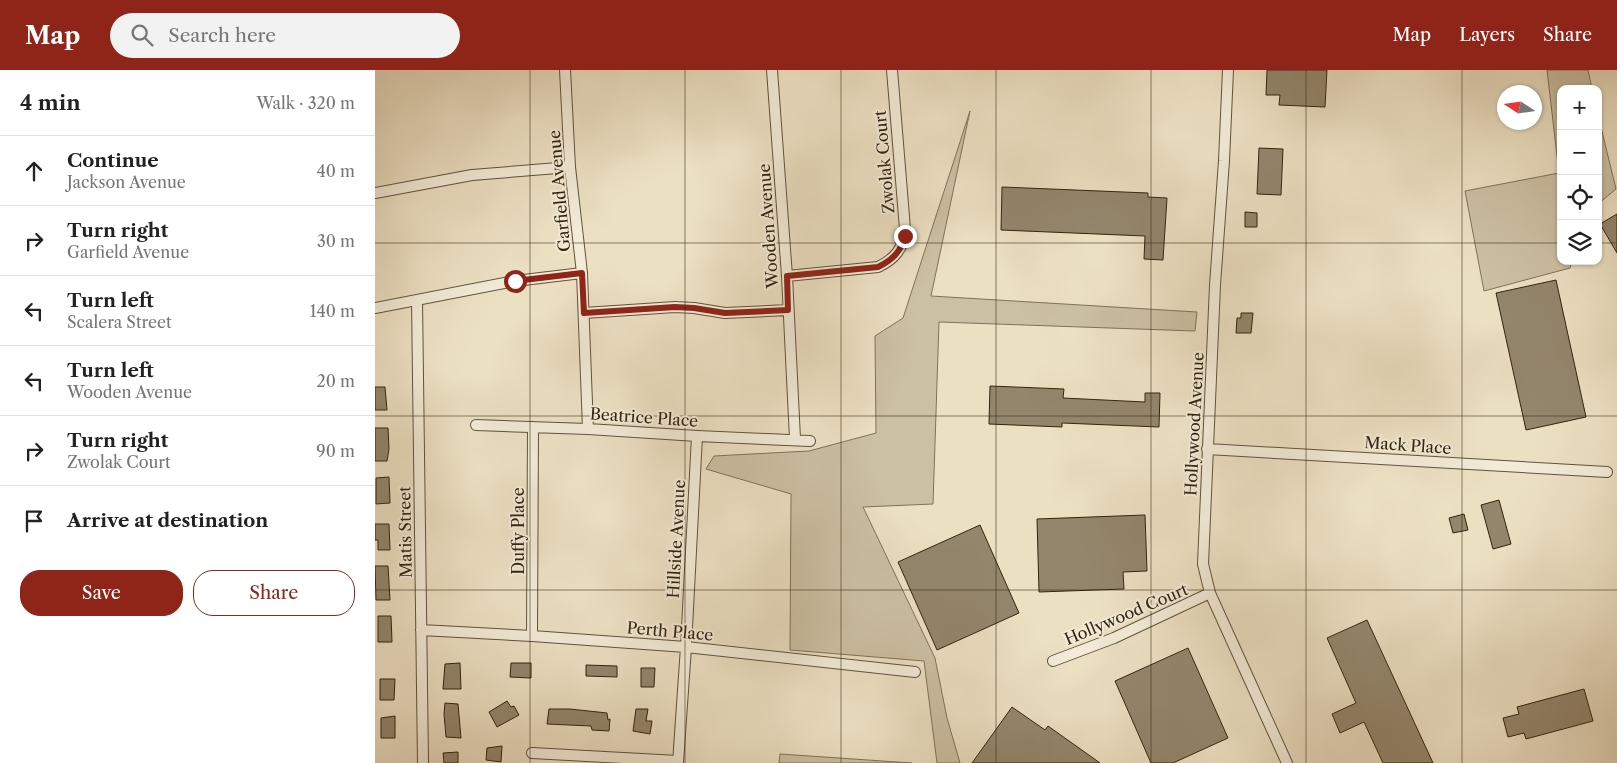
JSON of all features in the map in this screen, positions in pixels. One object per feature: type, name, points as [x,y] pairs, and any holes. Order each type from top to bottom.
[{"type":"street","name":"Garfield Avenue","points":[[565,70],[570,167],[582,273],[588,429]]},
{"type":"street","name":"Wooden Avenue","points":[[772,70],[787,276],[795,439]]},
{"type":"street","name":"Zwolak Court","points":[[787,276],[878,267],[889,262],[903,244],[905,229],[892,70]]},
{"type":"street","name":"Hollywood Avenue","points":[[1228,70],[1215,286],[1203,564],[1210,593],[1287,763]]},
{"type":"street","points":[[375,193],[472,175],[570,167]]},
{"type":"street","points":[[375,308],[515,281],[582,273]]},
{"type":"street","name":"Matis Street","points":[[417,300],[423,763]]},
{"type":"street","points":[[584,313],[675,307],[725,313],[788,310]]},
{"type":"street","name":"Beatrice Place","points":[[476,425],[810,441]]},
{"type":"street","name":"Duffy Place","points":[[532,636],[533,427]]},
{"type":"street","name":"Hillside Avenue","points":[[678,762],[697,436]]},
{"type":"street","name":"Mack Place","points":[[1207,449],[1607,472]]},
{"type":"street","name":"Hollywood Court","points":[[1053,661],[1114,638],[1210,593]]},
{"type":"street","name":"Perth Place","points":[[421,630],[686,647],[915,672]]},
{"type":"street","points":[[532,753],[678,762]]},
{"type":"shaded area","points":[[1547,70],[1588,70],[1591,85],[1557,85],[1557,156]]},
{"type":"shaded area","points":[[970,111],[931,296],[1197,312],[1195,331],[939,322],[933,504],[863,507],[935,658],[947,718],[960,763],[937,763],[924,661],[790,650],[791,494],[706,469],[714,456],[809,451],[876,433],[875,336],[903,318]]},
{"type":"shaded area","points":[[1602,131],[1616,189],[1602,201]]},
{"type":"shaded area","points":[[1557,173],[1557,265],[1571,265],[1570,268],[1484,291],[1465,191]]},
{"type":"shaded area","points":[[780,754],[912,763],[779,763]]},
{"type":"building","points":[[1267,70],[1327,70],[1325,107],[1279,105],[1280,95],[1266,95]]},
{"type":"building","points":[[1259,148],[1283,149],[1281,195],[1257,194]]},
{"type":"building","points":[[1002,187],[1148,193],[1148,197],[1167,198],[1163,260],[1144,259],[1145,236],[1001,230]]},
{"type":"building","points":[[1245,212],[1257,213],[1257,227],[1245,227]]},
{"type":"building","points":[[1617,214],[1617,253],[1602,227],[1602,223]]},
{"type":"building","points":[[1556,280],[1586,417],[1526,430],[1496,293]]},
{"type":"building","points":[[1241,313],[1253,313],[1251,333],[1236,333],[1237,318],[1241,318]]},
{"type":"building","points":[[990,386],[1064,389],[1063,398],[1145,402],[1145,393],[1160,393],[1159,427],[1062,423],[1062,427],[989,424]]},
{"type":"building","points":[[375,387],[385,387],[387,410],[375,410]]},
{"type":"building","points":[[375,428],[388,428],[389,449],[387,461],[375,461]]},
{"type":"building","points":[[389,477],[390,503],[376,504],[376,478]]},
{"type":"building","points":[[1499,500],[1511,544],[1493,549],[1481,505]]},
{"type":"building","points":[[1464,514],[1468,530],[1453,533],[1449,518]]},
{"type":"building","points":[[1145,515],[1147,571],[1123,572],[1124,589],[1039,592],[1037,519]]},
{"type":"building","points":[[375,524],[389,524],[390,550],[378,550],[378,540],[375,540]]},
{"type":"building","points":[[980,525],[1019,613],[937,650],[898,562]]},
{"type":"building","points":[[375,566],[388,566],[390,600],[376,600]]},
{"type":"building","points":[[378,616],[391,616],[392,642],[378,642]]},
{"type":"building","points":[[1367,620],[1433,763],[1383,763],[1364,722],[1340,733],[1332,714],[1356,703],[1327,638]]},
{"type":"building","points":[[1188,648],[1228,738],[1173,763],[1151,763],[1115,681]]},
{"type":"building","points":[[460,663],[461,689],[443,689],[445,664]]},
{"type":"building","points":[[511,663],[531,663],[531,678],[510,677]]},
{"type":"building","points":[[586,665],[617,666],[617,677],[586,676]]},
{"type":"building","points":[[641,668],[655,668],[654,687],[641,687]]},
{"type":"building","points":[[380,679],[395,679],[394,700],[380,700]]},
{"type":"building","points":[[1584,689],[1593,721],[1526,739],[1524,733],[1508,737],[1503,718],[1519,714],[1517,707]]},
{"type":"building","points":[[507,701],[511,707],[514,706],[519,715],[497,727],[489,712]]},
{"type":"building","points":[[445,703],[458,704],[461,738],[446,737]]},
{"type":"building","points":[[1012,707],[1045,730],[1048,726],[1100,763],[972,763]]},
{"type":"building","points":[[549,709],[607,713],[608,720],[610,719],[609,731],[592,730],[591,726],[547,724]]},
{"type":"building","points":[[636,709],[648,709],[646,721],[652,721],[650,734],[633,731]]},
{"type":"building","points":[[395,716],[395,738],[381,738],[381,718]]},
{"type":"building","points":[[502,746],[501,762],[486,760],[487,748]]},
{"type":"building","points":[[458,752],[458,763],[444,763],[443,753]]},
{"type":"route","points":[[515,281],[582,273],[584,313],[675,307],[725,313],[788,310],[787,276],[878,267],[889,262],[897,254],[905,236]]}]
